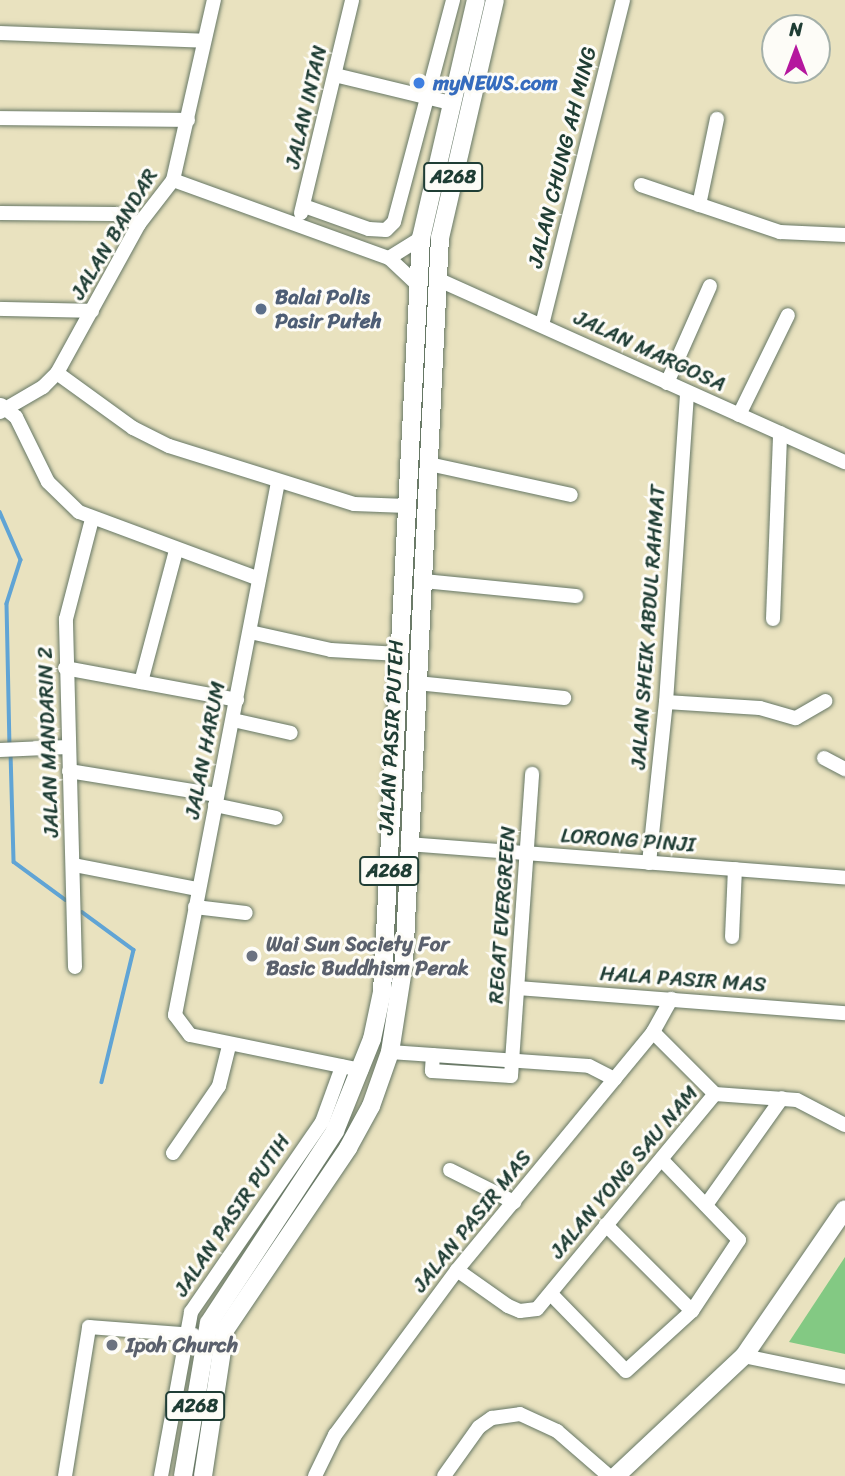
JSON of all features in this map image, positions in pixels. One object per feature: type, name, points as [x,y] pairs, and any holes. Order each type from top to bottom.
[{"type":"main road","name":"JALAN PASIR PUTEH","points":[[183,1476],[206,1336],[214,1315],[335,1131],[361,1070],[382,992],[421,238],[476,0]]},
{"type":"main road","name":"JALAN PASIR PUTEH","points":[[203,1476],[223,1336],[257,1281],[348,1148],[371,1106],[390,1052],[404,963],[437,279],[444,214],[495,0]]},
{"type":"main road","points":[[616,1476],[744,1356],[845,1209]]},
{"type":"main road","points":[[206,1336],[216,1332],[244,1287],[257,1281]]},
{"type":"street","name":"JALAN BANDAR","points":[[2,408],[57,373],[139,224],[173,180],[214,0]]},
{"type":"street","name":"JALAN INTAN","points":[[296,223],[304,206],[352,0]]},
{"type":"street","points":[[304,206],[369,229],[386,230],[394,222],[453,0]]},
{"type":"street","name":"JALAN CHUNG AH MING","points":[[542,325],[623,0]]},
{"type":"street","points":[[0,33],[204,41]]},
{"type":"street","points":[[335,75],[452,103]]},
{"type":"street","points":[[0,118],[188,120]]},
{"type":"street","points":[[699,205],[717,119]]},
{"type":"street","points":[[173,180],[389,258],[418,285]]},
{"type":"street","points":[[641,185],[792,235],[845,235]]},
{"type":"street","points":[[0,213],[115,215],[139,224]]},
{"type":"street","points":[[389,258],[421,238]]},
{"type":"street","name":"JALAN MARGOSA","points":[[437,279],[687,394],[845,462]]},
{"type":"street","points":[[667,383],[710,286]]},
{"type":"street","points":[[0,309],[92,311]]},
{"type":"street","points":[[740,415],[788,315]]},
{"type":"street","points":[[57,373],[149,437],[278,482],[354,504],[407,506]]},
{"type":"street","name":"JALAN SHEIK ABDUL RAHMAT","points":[[649,863],[666,702],[687,394]]},
{"type":"street","points":[[2,408],[16,417],[48,482],[67,503],[92,519],[258,579]]},
{"type":"street","points":[[773,619],[780,433]]},
{"type":"street","points":[[429,464],[571,495]]},
{"type":"street","name":"JALAN HARUM","points":[[229,1046],[190,1035],[179,1025],[175,1002],[237,700],[278,482]]},
{"type":"street","name":"JALAN MANDARIN 2","points":[[75,967],[74,865],[65,668],[67,605],[92,519]]},
{"type":"street","points":[[141,682],[176,550]]},
{"type":"street","points":[[423,581],[576,596]]},
{"type":"street","points":[[250,632],[331,650],[399,654]]},
{"type":"street","points":[[65,668],[237,700]]},
{"type":"street","points":[[416,683],[564,698]]},
{"type":"street","points":[[666,702],[760,708],[796,718],[825,701]]},
{"type":"street","points":[[233,720],[291,733]]},
{"type":"street","points":[[1,750],[68,747]]},
{"type":"street","points":[[824,758],[845,769]]},
{"type":"street","points":[[69,771],[216,800],[276,818]]},
{"type":"street","name":"REGAT EVERGREEN","points":[[512,1060],[530,854],[532,774]]},
{"type":"street","name":"LORONG PINJI","points":[[408,845],[845,878]]},
{"type":"street","points":[[74,865],[198,889]]},
{"type":"street","points":[[732,937],[735,869]]},
{"type":"street","points":[[195,907],[246,913]]},
{"type":"street","name":"HALA PASIR MAS","points":[[518,988],[845,1013]]},
{"type":"street","name":"JALAN PASIR MAS","points":[[315,1476],[335,1435],[457,1270],[653,1032],[671,999]]},
{"type":"street","points":[[653,1032],[715,1094]]},
{"type":"street","points":[[173,1153],[219,1086],[229,1046],[361,1070]]},
{"type":"street","points":[[390,1052],[589,1066],[615,1079]]},
{"type":"street","name":"JALAN PASIR PUTIH","points":[[160,1476],[191,1312],[322,1122],[342,1067]]},
{"type":"street","name":"JALAN YONG SAU NAM","points":[[457,1270],[520,1311],[537,1310],[715,1094],[782,1098],[809,1103],[845,1125]]},
{"type":"street","points":[[706,1205],[782,1098]]},
{"type":"street","points":[[551,1294],[626,1371],[692,1311],[739,1240],[662,1160]]},
{"type":"street","points":[[450,1170],[514,1202]]},
{"type":"street","points":[[256,1215],[273,1226]]},
{"type":"street","points":[[606,1225],[692,1311]]},
{"type":"street","points":[[65,1476],[89,1326],[206,1336]]},
{"type":"street","points":[[744,1356],[845,1377]]},
{"type":"street","points":[[444,1476],[479,1427],[492,1418],[520,1414],[557,1431],[609,1476]]},
{"type":"green space","points":[[845,1257],[845,1354],[789,1342]]},
{"type":"waterway","points":[[0,512],[21,560],[7,604],[10,745]]},
{"type":"waterway","points":[[11,753],[14,862],[66,900]]},
{"type":"waterway","points":[[82,912],[134,950],[102,1082]]},
{"type":"place","name":"myNEWS.com","points":[[419,83]]},
{"type":"place","name":"Balai Polis Pasir Puteh","points":[[261,309]]},
{"type":"place","name":"Wai Sun Society For Basic Buddhism Perak","points":[[252,956]]},
{"type":"place","name":"Ipoh Church","points":[[112,1345]]}]
